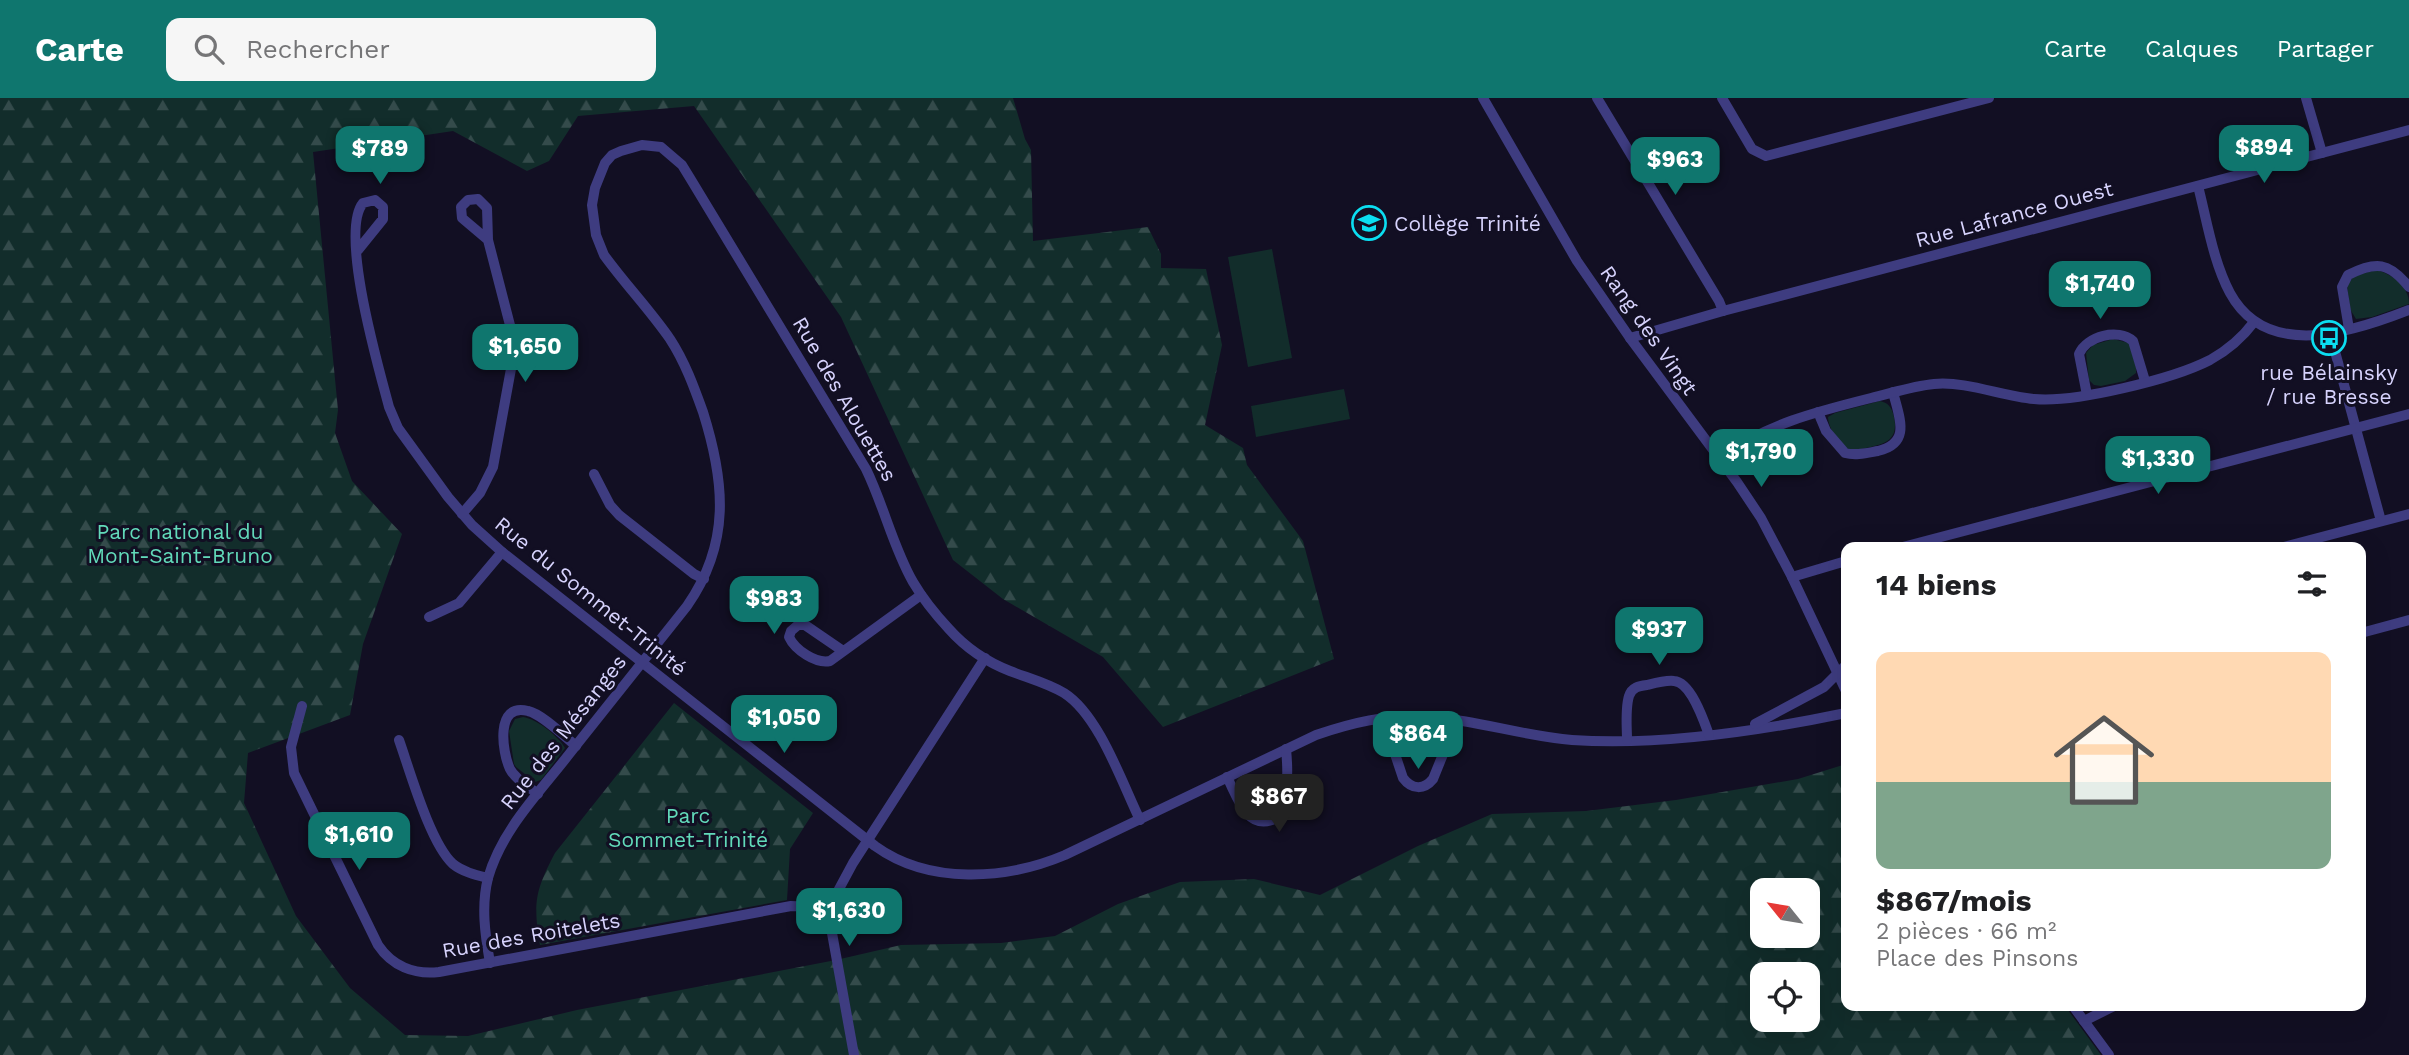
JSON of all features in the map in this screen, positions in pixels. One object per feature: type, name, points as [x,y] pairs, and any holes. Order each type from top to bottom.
[{"type":"street","name":"Rang des Vingt","points":[[1483,98],[1560,234],[1630,338],[1751,502],[1841,666]]},
{"type":"street","points":[[1597,98],[1723,311]]},
{"type":"street","points":[[1722,98],[1752,149],[1766,156],[1989,98]]},
{"type":"street","points":[[2306,98],[2322,153]]},
{"type":"street","name":"Rue Lafrance Ouest","points":[[1630,338],[2409,130]]},
{"type":"street","name":"Rue des Mésanges","points":[[490,963],[484,916],[488,878],[504,838],[687,606],[704,579],[717,539],[722,505],[715,450],[690,375],[669,338],[604,255],[593,217],[595,188],[607,160],[618,152],[648,145]]},
{"type":"street","name":"Rue des Alouettes","points":[[648,145],[664,149],[682,165],[710,209],[866,469],[880,498],[899,553],[921,595],[959,639],[985,658],[1056,689],[1079,705],[1092,721],[1140,820]]},
{"type":"street","points":[[2198,186],[2226,285],[2242,311],[2254,322],[2288,335],[2330,333],[2409,310]]},
{"type":"street","points":[[462,514],[484,487],[495,460],[513,358],[511,329],[488,240]]},
{"type":"street","name":"Rue du Sommet-Trinité","points":[[358,250],[358,278],[390,413],[414,451],[462,514],[502,552],[868,841],[892,856],[922,867],[963,874],[992,875],[1031,868],[1140,820],[1286,749],[1334,729],[1383,718],[1423,716],[1573,740],[1627,740],[1709,735],[1841,714]]},
{"type":"street","points":[[2349,329],[2342,287],[2348,275],[2367,267],[2383,265],[2394,271],[2409,287]]},
{"type":"street","points":[[1719,458],[1762,431],[1818,412],[1893,392],[1942,384],[2034,399],[2061,399],[2173,374],[2210,359],[2239,340],[2254,322]]},
{"type":"street","points":[[2330,333],[2381,521]]},
{"type":"street","points":[[2087,395],[2080,354],[2088,343],[2105,336],[2120,334],[2133,341],[2145,381]]},
{"type":"street","points":[[1818,412],[1826,431],[1843,452],[1859,454],[1884,449],[1895,443],[1900,432],[1893,392]]},
{"type":"street","points":[[1922,542],[2409,414]]},
{"type":"street","points":[[594,474],[610,505],[619,515],[704,579]]},
{"type":"street","points":[[2302,542],[2409,514]]},
{"type":"street","points":[[429,617],[459,603],[502,552]]},
{"type":"street","points":[[1792,577],[1841,562]]},
{"type":"street","points":[[843,652],[805,625],[795,625],[790,631],[789,638],[793,644],[819,662],[828,662],[843,652],[921,595]]},
{"type":"street","points":[[2366,632],[2409,620]]},
{"type":"street","points":[[854,1055],[831,939],[831,911],[845,875],[985,658]]},
{"type":"street","name":"Rue du Sommet-Trinité","points":[[1740,730],[1766,720],[1824,687],[1841,669]]},
{"type":"street","points":[[1627,740],[1631,692],[1638,687],[1672,680],[1681,682],[1687,688],[1709,735]]},
{"type":"street","name":"Rue des Roitelets","points":[[302,706],[291,747],[294,773],[381,949],[397,964],[423,972],[439,972],[791,906],[831,911]]},
{"type":"street","points":[[538,794],[510,769],[503,731],[507,719],[517,711],[530,711],[576,746]]},
{"type":"street","points":[[1383,718],[1403,778],[1409,785],[1418,787],[1433,779],[1457,720]]},
{"type":"street","points":[[399,740],[422,807],[443,852],[461,869],[488,878]]},
{"type":"street","points":[[1227,777],[1249,816],[1257,821],[1269,821],[1277,816],[1282,808],[1286,749]]},
{"type":"street","points":[[2077,1011],[2109,1055]]},
{"type":"street","points":[[2084,1021],[2104,1011]]},
{"type":"green space","name":"Parc national du Mont-Saint-Bruno","points":[[0,98],[1013,98],[1031,150],[1033,241],[1148,227],[1161,254],[1161,268],[1206,269],[1222,345],[1205,425],[1243,448],[1247,465],[1303,541],[1334,659],[1163,727],[1103,657],[1003,599],[953,560],[841,317],[694,106],[578,116],[549,161],[527,171],[453,131],[313,152],[338,410],[335,433],[352,481],[402,534],[363,644],[350,715],[248,753],[244,803],[296,916],[350,988],[405,1035],[468,1036],[577,1010],[901,945],[1001,943],[1055,936],[1118,904],[1180,882],[1254,879],[1320,895],[1418,846],[1492,814],[1586,811],[1676,800],[1798,779],[1841,766],[1841,1011],[2069,1011],[2101,1055],[0,1055]]},
{"type":"green space","points":[[1272,249],[1292,358],[1248,367],[1228,257]]},
{"type":"green space","points":[[2376,270],[2388,274],[2403,286],[2409,304],[2372,317],[2356,319],[2350,309],[2347,285],[2354,276]]},
{"type":"green space","points":[[2113,339],[2129,343],[2136,373],[2125,381],[2094,385],[2089,380],[2086,353],[2093,345]]},
{"type":"green space","points":[[1344,389],[1350,419],[1256,437],[1251,406]]},
{"type":"green space","points":[[1880,401],[1890,406],[1894,417],[1894,431],[1889,440],[1857,450],[1842,444],[1832,431],[1828,417]]},
{"type":"green space","name":"Parc Sommet-Trinité","points":[[674,703],[813,813],[790,849],[787,900],[540,945],[537,898],[555,853]]},
{"type":"green space","points":[[523,717],[547,729],[565,748],[541,780],[535,782],[514,764],[509,731],[515,719]]},
{"type":"place","name":"Collège Trinité","points":[[1369,223]]},
{"type":"place","name":"rue Bélainsky / rue Bresse","points":[[2329,338]]}]
